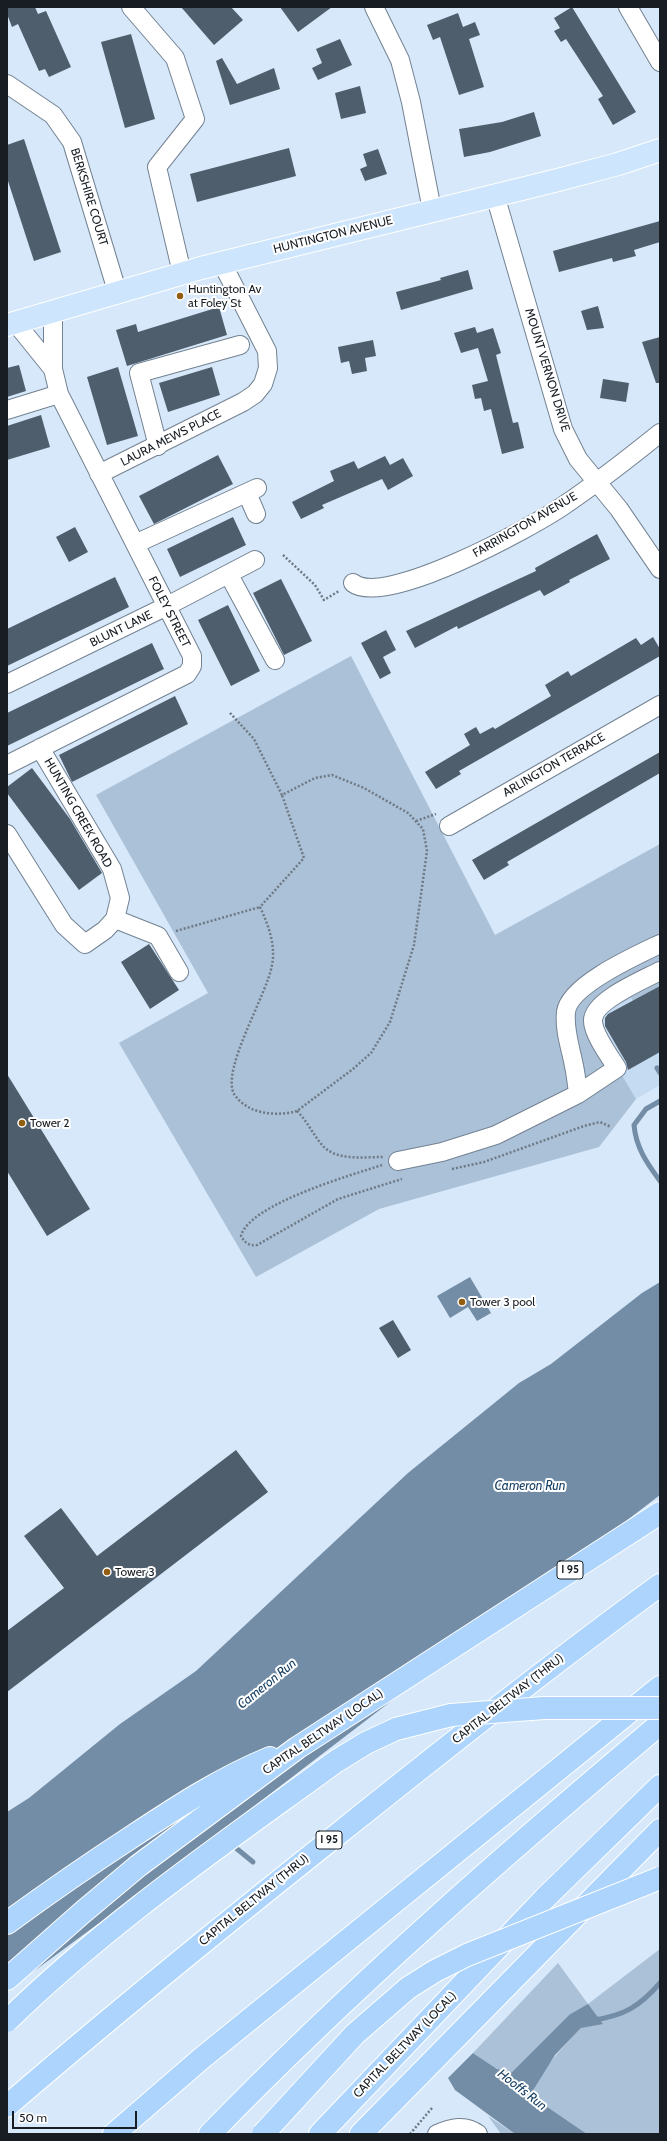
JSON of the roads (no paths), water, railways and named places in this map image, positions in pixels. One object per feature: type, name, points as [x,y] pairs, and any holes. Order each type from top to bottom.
[{"type":"highway","name":"CAPITAL BELTWAY (LOCAL)","points":[[7,1979],[138,1866],[297,1748],[660,1513]]},
{"type":"highway","name":"CAPITAL BELTWAY (THRU)","points":[[7,2106],[210,1936],[437,1754],[588,1637],[660,1585]]},
{"type":"highway","points":[[114,2134],[202,2058],[660,1687]]},
{"type":"highway","points":[[7,2021],[73,1960],[129,1916],[335,1762],[366,1743],[396,1729],[451,1715],[544,1708],[660,1708]]},
{"type":"highway","points":[[210,2134],[324,2021],[448,1906],[539,1826],[660,1724]]},
{"type":"highway","points":[[7,1923],[53,1889],[175,1809],[239,1771],[297,1748]]},
{"type":"highway","name":"CAPITAL BELTWAY (LOCAL)","points":[[320,2134],[544,1899],[660,1786]]},
{"type":"highway","points":[[360,2134],[660,1830]]},
{"type":"highway","points":[[263,2134],[355,2034],[408,1988],[435,1971],[467,1955],[660,1878]]},
{"type":"highway","points":[[378,2134],[409,2084]]},
{"type":"main road","name":"HUNTINGTON AVENUE","points":[[11,324],[117,291],[182,273],[618,164],[660,150]]},
{"type":"street","points":[[131,7],[175,58],[195,120],[157,167],[182,273]]},
{"type":"street","points":[[374,7],[400,60],[411,102],[432,210]]},
{"type":"street","points":[[628,7],[660,62]]},
{"type":"street","name":"BERKSHIRE COURT","points":[[7,84],[53,115],[72,142],[117,291]]},
{"type":"street","name":"MOUNT VERNON DRIVE","points":[[495,195],[563,429],[578,459],[619,509],[660,569]]},
{"type":"street","name":"LAURA MEWS PLACE","points":[[99,474],[158,446],[243,402],[255,394],[263,384],[268,368],[267,351],[222,263]]},
{"type":"street","name":"FOLEY STREET","points":[[7,765],[186,674],[192,666],[192,656],[59,394],[53,369],[53,312]]},
{"type":"street","name":"FOLEY STREET","points":[[11,324],[53,369]]},
{"type":"street","points":[[158,446],[139,374],[240,345]]},
{"type":"street","points":[[7,410],[59,394]]},
{"type":"street","name":"FARRINGTON AVENUE","points":[[353,583],[358,587],[373,588],[392,586],[479,554],[562,506],[660,433]]},
{"type":"street","points":[[135,544],[252,491],[256,514]]},
{"type":"street","name":"BLUNT LANE","points":[[7,684],[167,606],[229,575],[255,560]]},
{"type":"street","points":[[229,575],[275,660]]},
{"type":"street","name":"ARLINGTON TERRACE","points":[[449,826],[660,705]]},
{"type":"street","name":"HUNTING CREEK ROAD","points":[[40,748],[112,869],[120,898],[115,919]]},
{"type":"street","points":[[7,834],[64,925],[85,944],[105,930],[115,919],[158,936],[179,972]]},
{"type":"street","points":[[578,1094],[566,1028],[566,1011],[570,1002],[582,989],[603,974],[660,944]]},
{"type":"street","points":[[398,1161],[442,1152],[496,1135],[578,1094],[617,1068],[601,1042],[593,1022],[595,1012],[602,1003],[660,971]]},
{"type":"street","points":[[437,2134],[451,2128],[470,2128],[478,2134]]},
{"type":"water","name":"Tower 3 pool","points":[[470,1277],[491,1313],[477,1321],[468,1307],[450,1318],[437,1296]]},
{"type":"water","name":"Cameron Run","points":[[660,1282],[660,1495],[167,1873],[7,1991],[7,1812],[29,1798],[120,1724],[196,1671],[408,1473],[519,1383],[551,1364],[642,1293]]},
{"type":"water","name":"Hooffs Run","points":[[588,2004],[603,2024],[581,2028],[555,2055],[532,2092],[540,2102],[587,2134],[515,2134],[455,2090],[448,2078],[473,2053],[497,2069],[512,2072],[569,2015]]},
{"type":"waterway","points":[[657,1068],[660,1073]]},
{"type":"waterway","points":[[660,1101],[646,1109],[634,1125],[640,1148],[660,1181]]},
{"type":"waterway","points":[[231,1844],[253,1862]]},
{"type":"waterway","points":[[593,2020],[614,2016],[631,2009],[653,1991],[660,1983]]},
{"type":"place","name":"Huntington Av at Foley St","points":[[180,296]]},
{"type":"place","name":"Tower 2","points":[[22,1123]]},
{"type":"place","name":"Tower 3 pool","points":[[462,1302]]},
{"type":"place","name":"Tower 3","points":[[107,1572]]}]
